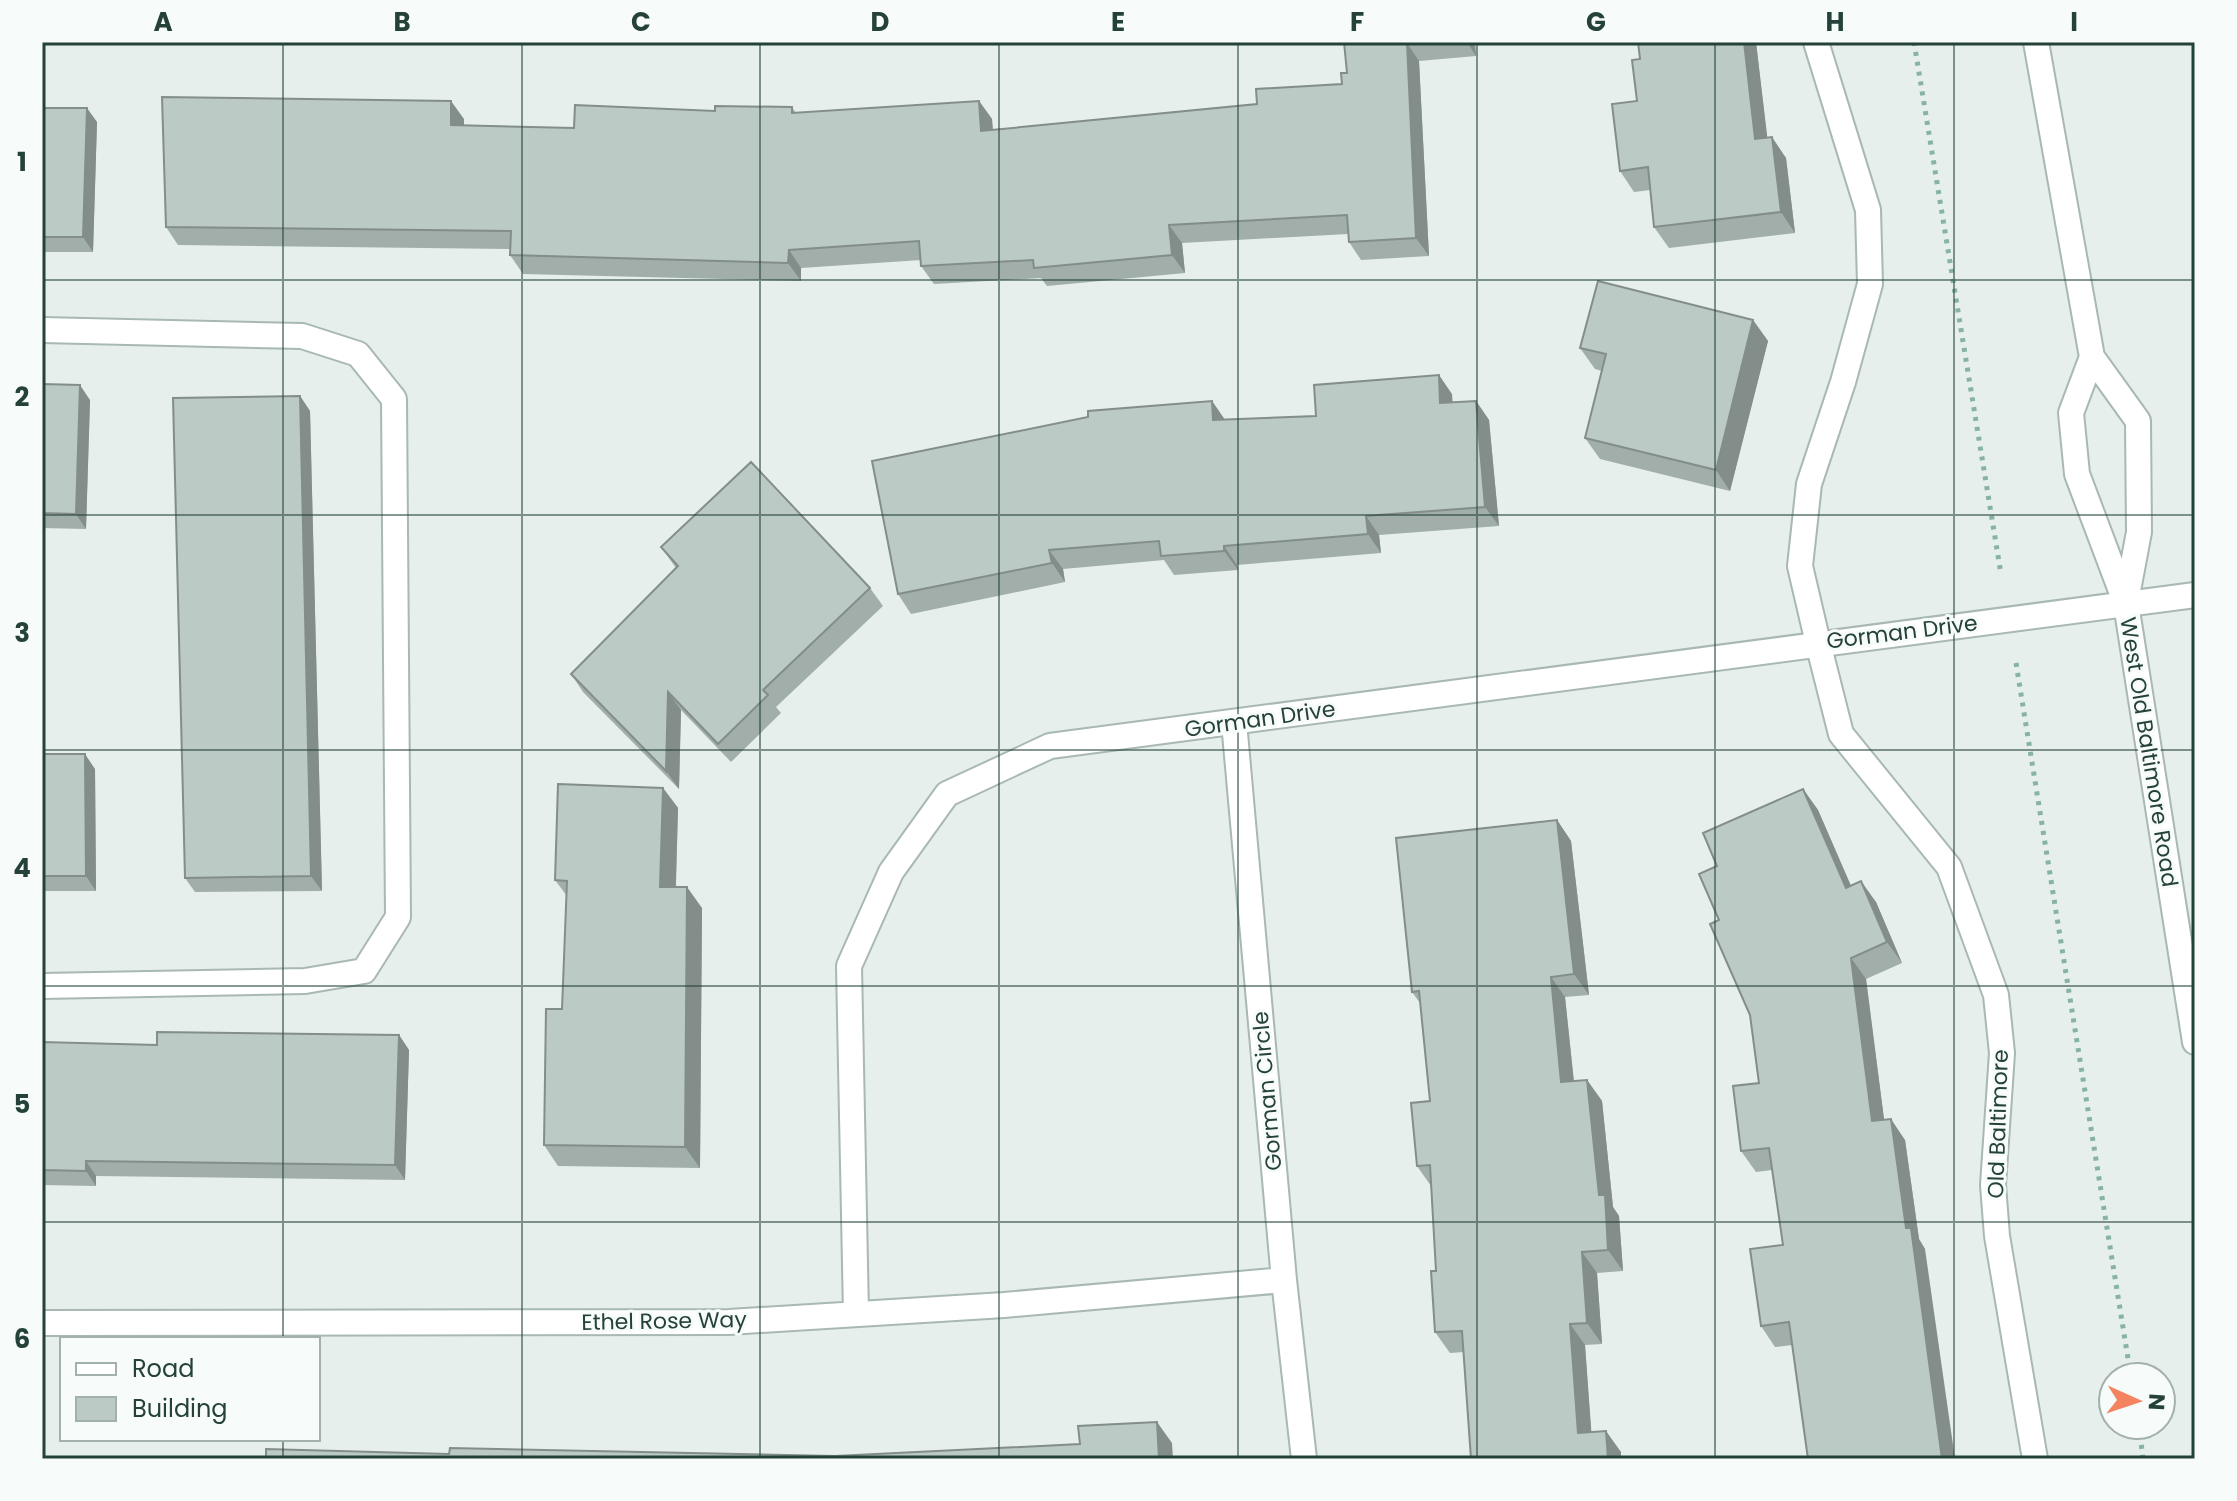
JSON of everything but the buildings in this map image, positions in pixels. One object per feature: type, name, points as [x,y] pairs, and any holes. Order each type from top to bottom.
[{"type":"street","name":"Old Baltimore","points":[[1816,42],[1868,210],[1870,284],[1843,382],[1809,484],[1800,566],[1841,734],[1949,867],[1996,995],[2002,1053],[1993,1185],[1997,1236],[2035,1459]]},
{"type":"street","name":"West Old Baltimore Road","points":[[2036,42],[2092,357],[2138,421],[2139,532],[2126,604]]},
{"type":"street","points":[[42,330],[302,336],[358,354],[394,399],[398,917],[364,971],[305,981],[42,986]]},
{"type":"street","name":"West Old Baltimore Road","points":[[2092,357],[2071,413],[2077,474],[2126,604],[2195,1042]]},
{"type":"street","name":"Gorman Drive","points":[[856,1314],[849,966],[891,872],[947,794],[1050,746],[2195,595]]},
{"type":"street","name":"Gorman Circle","points":[[1234,722],[1284,1280],[1304,1459]]},
{"type":"street","name":"Ethel Rose Way","points":[[42,1323],[729,1322],[1284,1280]]},
{"type":"path","points":[[1914,42],[2128,1361]]}]
